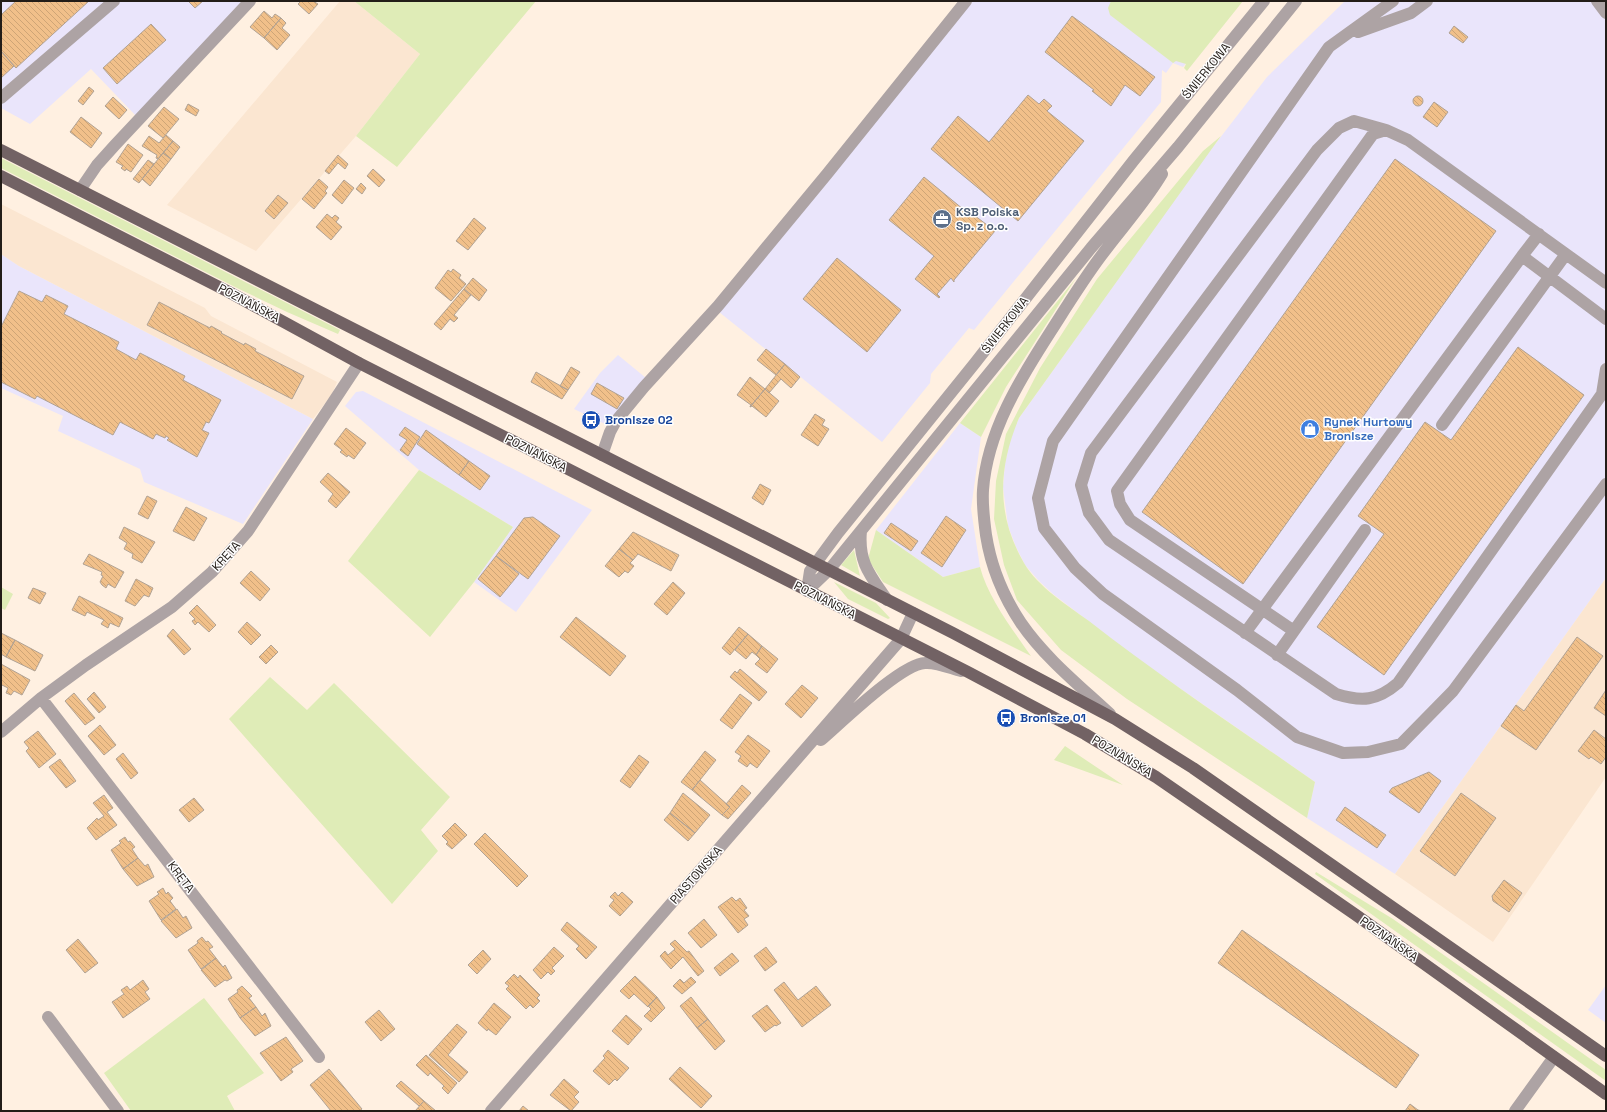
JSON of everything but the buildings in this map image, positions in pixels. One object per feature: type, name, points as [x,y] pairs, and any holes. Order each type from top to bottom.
[{"type":"main road","name":"POZNAŃSKA","points":[[1,150],[829,570],[1115,719],[1193,768],[1606,1056]]},
{"type":"main road","name":"POZNAŃSKA","points":[[1,176],[227,291],[359,363],[968,672],[1085,734],[1156,777],[1606,1094]]},
{"type":"street","points":[[1,98],[114,1]]},
{"type":"street","points":[[80,190],[97,165],[250,1]]},
{"type":"street","points":[[602,455],[610,432],[616,421],[644,387],[743,276],[828,174],[966,1]]},
{"type":"street","name":"ŚWIERKOWA","points":[[807,591],[808,578],[815,563],[975,363],[1132,162],[1264,1]]},
{"type":"street","name":"ŚWIERKOWA","points":[[807,591],[829,570],[1091,248],[1178,147],[1296,1]]},
{"type":"street","points":[[1393,1],[1329,48],[1052,440],[1038,498],[1044,528],[1075,568],[1103,594],[1237,690],[1297,737],[1343,753],[1368,752],[1401,744],[1453,691],[1606,484]]},
{"type":"street","points":[[1346,36],[1411,13],[1427,1]]},
{"type":"street","points":[[1597,1],[1606,13]]},
{"type":"street","points":[[1606,283],[1408,140],[1386,130],[1354,121],[1339,128],[1316,150],[1091,453],[1081,485],[1089,513],[1109,540],[1336,694],[1354,700],[1372,698],[1388,691],[1398,683],[1602,394],[1606,369]]},
{"type":"street","points":[[1294,631],[1130,520],[1120,504],[1117,491],[1373,134],[1386,130]]},
{"type":"street","points":[[1115,719],[1037,645],[1021,623],[1007,599],[995,574],[988,545],[983,492],[986,467],[993,442],[1002,418],[1029,365],[1101,255],[1156,184],[1178,147]]},
{"type":"street","points":[[1245,632],[1539,234]]},
{"type":"street","points":[[1442,424],[1566,254]]},
{"type":"street","points":[[1522,256],[1606,319]]},
{"type":"street","name":"KRĘTA","points":[[1,732],[41,698],[86,665],[172,607],[212,572],[248,531],[359,363]]},
{"type":"street","points":[[1277,655],[1365,530]]},
{"type":"street","points":[[861,531],[859,548],[865,564],[887,600]]},
{"type":"street","name":"PIASTOWSKA","points":[[491,1111],[901,638],[913,613]]},
{"type":"street","points":[[783,774],[883,687],[912,666],[926,663],[968,672]]},
{"type":"street","name":"KRĘTA","points":[[41,698],[319,1057]]},
{"type":"street","points":[[48,1017],[118,1111]]},
{"type":"street","points":[[1515,1111],[1554,1057]]},
{"type":"shaded area","points":[[2,1],[248,1],[137,117],[91,69],[30,124],[1,108]]},
{"type":"shaded area","points":[[340,1],[354,1],[420,54],[356,136],[256,251],[167,205]]},
{"type":"shaded area","points":[[973,1],[1237,1],[1183,67],[1173,63],[1166,73],[1162,70],[1161,102],[974,330],[969,328],[931,374],[930,383],[882,442],[719,312]]},
{"type":"shaded area","name":"Rynek Hurtowy Bronisze","points":[[1345,1],[1606,1],[1606,578],[1395,874],[1307,818],[1315,782],[1139,660],[1053,594],[1039,581],[1025,565],[1016,547],[1008,526],[1003,487],[1005,464],[1010,439],[1019,418],[1206,156],[1267,77]]},
{"type":"shaded area","points":[[1,204],[205,308],[211,316],[337,382],[332,394],[313,419],[19,266],[1,254]]},
{"type":"shaded area","points":[[1,254],[19,266],[313,419],[243,524],[144,482],[140,469],[58,431],[63,416],[1,388]]},
{"type":"shaded area","points":[[618,355],[646,378],[607,425],[574,409],[600,373]]},
{"type":"shaded area","points":[[363,391],[592,510],[516,612],[474,582],[513,527],[419,470],[345,406],[356,392]]},
{"type":"shaded area","points":[[960,423],[981,437],[971,509],[980,567],[943,577],[876,530]]},
{"type":"shaded area","points":[[1606,578],[1606,777],[1493,942],[1395,874]]},
{"type":"shaded area","points":[[1606,985],[1606,1023],[1588,1010]]},
{"type":"green space","points":[[354,1],[536,1],[397,167],[356,136],[420,54]]},
{"type":"green space","points":[[1111,1],[1243,1],[1187,71],[1184,68],[1186,64],[1176,61],[1173,63],[1110,15],[1108,8]]},
{"type":"green space","points":[[1221,136],[1019,418],[1007,455],[1004,473],[1003,491],[1005,509],[1008,527],[1024,563],[1045,588],[1173,683],[1315,782],[1307,818],[1127,699],[1061,650],[1017,600],[1004,565],[994,519],[996,481],[1006,434],[1040,368],[1097,279],[1203,151]]},
{"type":"green space","points":[[1,158],[340,330],[338,334],[237,288],[1,168]]},
{"type":"green space","points":[[1076,278],[1006,387],[981,437],[960,423]]},
{"type":"green space","points":[[419,470],[513,527],[474,582],[430,637],[348,561]]},
{"type":"green space","points":[[876,530],[943,577],[980,567],[995,602],[1031,656],[883,582],[868,559]]},
{"type":"green space","points":[[854,550],[860,576],[841,565]]},
{"type":"green space","points":[[834,582],[876,603],[890,618],[888,619],[848,599]]},
{"type":"green space","points":[[1,587],[13,594],[5,610],[1,608]]},
{"type":"green space","points":[[270,677],[307,710],[334,683],[450,797],[421,830],[438,851],[392,904],[229,719]]},
{"type":"green space","points":[[1065,746],[1123,785],[1054,760]]},
{"type":"green space","points":[[1316,872],[1393,919],[1606,1070],[1606,1081],[1315,874]]},
{"type":"green space","points":[[204,998],[264,1073],[227,1096],[235,1111],[131,1111],[104,1073]]},
{"type":"place","name":"KSB Polska Sp. z o.o.","points":[[942,219]]},
{"type":"place","name":"Bronisze 02","points":[[591,420]]},
{"type":"place","name":"Rynek Hurtowy Bronisze","points":[[1310,429]]},
{"type":"place","name":"Bronisze 01","points":[[1006,718]]}]
